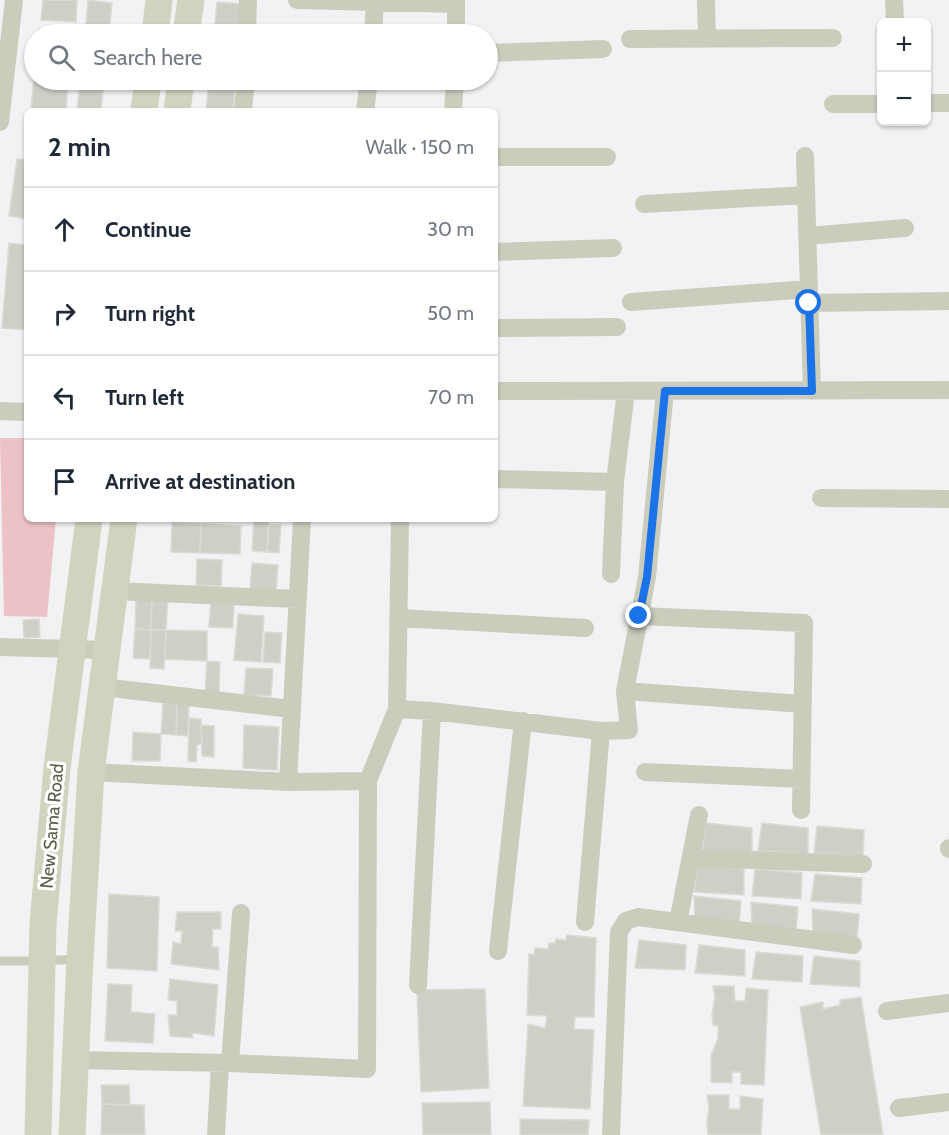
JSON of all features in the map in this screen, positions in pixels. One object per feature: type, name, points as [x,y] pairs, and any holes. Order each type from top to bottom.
[{"type":"main road","points":[[155,24],[159,0]]},
{"type":"main road","points":[[187,24],[191,0]]},
{"type":"main road","points":[[144,108],[147,90]]},
{"type":"main road","points":[[177,108],[180,90]]},
{"type":"main road","name":"New Sama Road","points":[[39,1135],[43,924],[57,768],[89,522]]},
{"type":"main road","name":"New Sama Road","points":[[72,1135],[74,1060],[91,772],[124,522]]},
{"type":"street","points":[[0,122],[14,0]]},
{"type":"street","points":[[247,24],[248,0]]},
{"type":"street","points":[[297,0],[456,2],[456,24]]},
{"type":"street","points":[[706,0],[707,38]]},
{"type":"street","points":[[894,0],[895,18]]},
{"type":"street","points":[[374,24],[375,2]]},
{"type":"street","points":[[630,39],[833,38]]},
{"type":"street","points":[[498,53],[603,49]]},
{"type":"street","points":[[243,108],[245,90]]},
{"type":"street","points":[[365,108],[366,90]]},
{"type":"street","points":[[453,108],[454,90]]},
{"type":"street","points":[[931,103],[949,103]]},
{"type":"street","points":[[833,104],[877,104]]},
{"type":"street","points":[[805,156],[812,391]]},
{"type":"street","points":[[498,157],[608,157]]},
{"type":"street","points":[[644,204],[806,195]]},
{"type":"street","points":[[807,236],[905,228]]},
{"type":"street","points":[[498,252],[613,248]]},
{"type":"street","points":[[631,302],[809,296],[949,301]]},
{"type":"street","points":[[498,328],[618,327]]},
{"type":"street","points":[[498,391],[949,390]]},
{"type":"street","points":[[611,574],[615,482],[626,391]]},
{"type":"street","points":[[397,709],[601,731],[629,730],[625,690],[647,577],[665,391]]},
{"type":"street","points":[[0,411],[24,412]]},
{"type":"street","points":[[498,479],[615,482]]},
{"type":"street","points":[[821,498],[949,499]]},
{"type":"street","points":[[288,782],[302,522]]},
{"type":"street","points":[[74,1060],[367,1069],[368,781],[397,709],[400,522]]},
{"type":"street","points":[[114,591],[297,599]]},
{"type":"street","points":[[639,616],[804,623],[801,810]]},
{"type":"street","points":[[398,618],[585,628]]},
{"type":"street","points":[[0,647],[108,650]]},
{"type":"street","points":[[102,687],[291,709]]},
{"type":"street","points":[[625,690],[803,704]]},
{"type":"street","points":[[417,984],[432,711]]},
{"type":"street","points":[[498,951],[523,721]]},
{"type":"street","points":[[585,922],[601,731]]},
{"type":"street","points":[[91,772],[288,782],[368,781]]},
{"type":"street","points":[[645,772],[801,779]]},
{"type":"street","points":[[678,922],[699,815]]},
{"type":"street","points":[[691,858],[863,864]]},
{"type":"street","points":[[216,1135],[241,913]]},
{"type":"street","points":[[611,1135],[619,932],[626,921],[638,917],[853,945]]},
{"type":"street","points":[[887,1011],[949,1003]]},
{"type":"street","points":[[898,1108],[949,1102]]},
{"type":"lane","points":[[0,961],[80,959]]},
{"type":"shaded area","points":[[0,438],[24,438],[24,522],[56,522],[47,617],[4,616]]},
{"type":"building","points":[[43,0],[77,0],[76,22],[41,20]]},
{"type":"building","points":[[88,0],[112,3],[110,24],[86,24]]},
{"type":"building","points":[[217,2],[244,4],[241,24],[215,24]]},
{"type":"building","points":[[33,90],[67,90],[66,108],[31,108]]},
{"type":"building","points":[[79,90],[103,90],[101,108],[77,108]]},
{"type":"building","points":[[208,90],[235,90],[233,108],[206,108]]},
{"type":"building","points":[[17,159],[24,160],[24,218],[9,216]]},
{"type":"building","points":[[9,243],[24,245],[24,330],[2,328]]},
{"type":"building","points":[[254,522],[269,522],[267,552],[252,551]]},
{"type":"building","points":[[172,523],[201,524],[200,553],[171,552]]},
{"type":"building","points":[[201,524],[241,526],[240,554],[200,553]]},
{"type":"building","points":[[269,525],[281,525],[279,553],[267,552]]},
{"type":"building","points":[[197,559],[222,560],[221,586],[196,585]]},
{"type":"building","points":[[252,563],[278,565],[276,592],[250,590]]},
{"type":"building","points":[[136,596],[152,597],[151,630],[135,629]]},
{"type":"building","points":[[152,597],[168,597],[166,630],[151,630]]},
{"type":"building","points":[[211,600],[234,601],[233,628],[209,627]]},
{"type":"building","points":[[238,614],[264,616],[261,662],[234,660]]},
{"type":"building","points":[[39,619],[40,637],[24,638],[23,620]]},
{"type":"building","points":[[135,629],[151,630],[150,659],[133,658]]},
{"type":"building","points":[[151,630],[166,630],[164,669],[150,668]]},
{"type":"building","points":[[166,630],[207,631],[207,661],[165,659]]},
{"type":"building","points":[[265,632],[282,633],[280,663],[263,662]]},
{"type":"building","points":[[207,661],[220,662],[219,694],[205,693]]},
{"type":"building","points":[[246,668],[273,669],[271,696],[244,695]]},
{"type":"building","points":[[163,703],[177,704],[176,735],[161,734]]},
{"type":"building","points":[[177,704],[189,704],[188,736],[176,735]]},
{"type":"building","points":[[189,718],[201,719],[202,744],[197,745],[196,762],[188,761]]},
{"type":"building","points":[[201,725],[214,726],[214,757],[202,756]]},
{"type":"building","points":[[244,725],[279,727],[277,770],[243,768]]},
{"type":"building","points":[[133,732],[161,734],[160,761],[132,761]]},
{"type":"building","points":[[706,823],[752,828],[752,854],[702,851]]},
{"type":"building","points":[[762,823],[808,828],[808,854],[758,851]]},
{"type":"building","points":[[817,826],[864,830],[863,856],[814,853]]},
{"type":"building","points":[[698,865],[744,869],[744,895],[694,892]]},
{"type":"building","points":[[755,869],[802,873],[801,899],[752,896]]},
{"type":"building","points":[[815,874],[862,878],[861,904],[811,901]]},
{"type":"building","points":[[109,894],[159,897],[157,971],[107,968]]},
{"type":"building","points":[[694,896],[741,901],[739,925],[695,920]]},
{"type":"building","points":[[751,902],[798,907],[796,931],[752,927]]},
{"type":"building","points":[[812,909],[859,914],[857,939],[813,934]]},
{"type":"building","points":[[177,912],[221,912],[221,929],[213,929],[212,947],[218,947],[219,970],[171,964],[173,942],[181,944],[182,931],[175,931]]},
{"type":"building","points":[[567,935],[596,938],[594,1017],[575,1017],[574,1029],[594,1030],[590,1109],[523,1106],[528,1024],[545,1028],[547,1016],[527,1015],[529,954],[534,955],[535,948],[548,949],[549,943],[555,943],[556,939],[566,940]]},
{"type":"building","points":[[639,940],[686,945],[685,970],[635,968]]},
{"type":"building","points":[[699,945],[745,950],[745,976],[695,973]]},
{"type":"building","points":[[756,952],[803,956],[802,982],[752,979]]},
{"type":"building","points":[[814,956],[860,961],[860,987],[810,984]]},
{"type":"building","points":[[170,979],[218,985],[214,1036],[192,1033],[193,1038],[170,1036],[168,1015],[177,1015],[177,1001],[168,1000]]},
{"type":"building","points":[[108,984],[132,985],[131,1012],[155,1014],[153,1043],[105,1041]]},
{"type":"building","points":[[713,986],[734,986],[735,1001],[745,1001],[746,988],[768,990],[764,1085],[741,1084],[741,1072],[732,1072],[732,1083],[711,1082],[711,1056],[718,1038],[718,1026],[713,1025],[715,997]]},
{"type":"building","points":[[485,989],[489,1088],[421,1092],[417,990]]},
{"type":"building","points":[[861,997],[883,1135],[821,1135],[800,1007],[823,1002],[823,1009],[840,1005],[840,1000]]},
{"type":"building","points":[[101,1085],[129,1085],[130,1105],[102,1104]]},
{"type":"building","points":[[707,1095],[729,1095],[729,1109],[740,1109],[740,1096],[763,1099],[761,1135],[708,1134]]},
{"type":"building","points":[[490,1102],[491,1135],[423,1135],[422,1103]]},
{"type":"building","points":[[102,1104],[144,1105],[145,1135],[101,1135]]},
{"type":"building","points":[[520,1119],[589,1120],[588,1135],[520,1135]]},
{"type":"route","points":[[639,616],[647,577],[665,391],[812,391],[809,303]]}]
